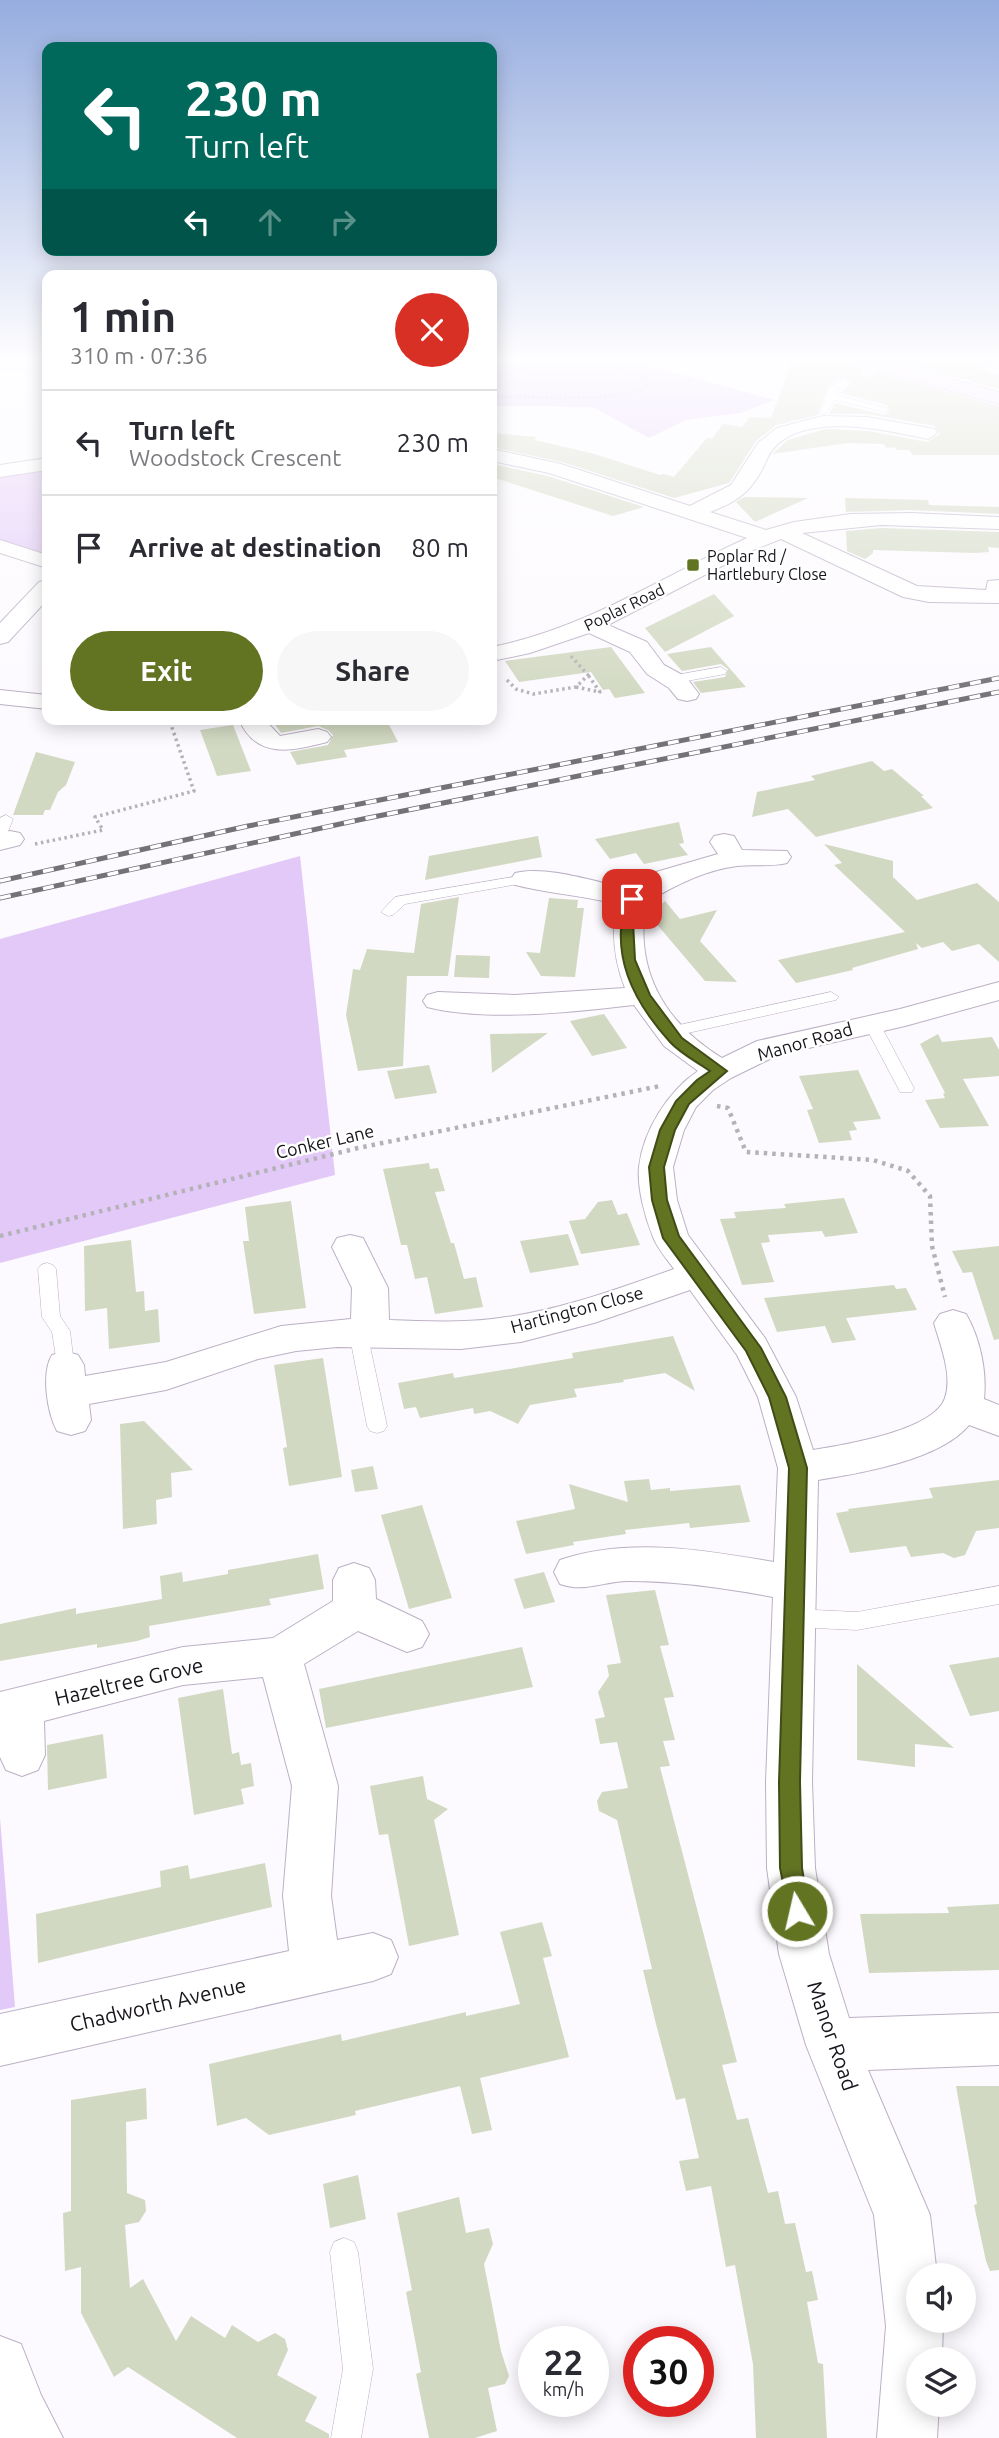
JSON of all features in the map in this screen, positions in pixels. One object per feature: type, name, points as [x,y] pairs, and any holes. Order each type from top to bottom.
[{"type":"street","points":[[576,475],[774,535],[921,594],[998,597],[996,586]]},
{"type":"street","points":[[692,512],[740,489],[748,475]]},
{"type":"street","name":"Poplar Road","points":[[497,653],[537,646],[588,625],[774,535],[823,524],[876,519],[999,523]]},
{"type":"street","points":[[0,546],[42,560]]},
{"type":"street","points":[[0,637],[42,592]]},
{"type":"street","points":[[588,625],[635,645],[646,653],[652,666],[681,686]]},
{"type":"street","points":[[0,697],[42,701]]},
{"type":"street","points":[[254,725],[275,744],[318,737]]},
{"type":"street","points":[[720,1071],[677,1041],[643,995],[628,960],[626,922],[632,899],[666,878],[729,850],[777,857]]},
{"type":"street","points":[[525,879],[582,876],[632,899]]},
{"type":"street","name":"Manor Road","points":[[907,2438],[915,2326],[902,2215],[832,2045],[804,1954],[791,1868],[789,1782],[798,1468],[777,1397],[752,1348],[671,1238],[660,1200],[656,1167],[667,1130],[671,1093],[702,1083],[720,1071],[768,1048],[960,1003],[999,991]]},
{"type":"street","points":[[438,1001],[477,1016],[643,995]]},
{"type":"street","points":[[350,1247],[370,1288],[364,1332]]},
{"type":"street","name":"Hartington Close","points":[[69,1392],[117,1386],[177,1373],[270,1341],[299,1336],[364,1332],[461,1335],[525,1328],[621,1301],[697,1274]]},
{"type":"street","points":[[798,1468],[839,1461],[922,1440],[951,1418],[962,1406],[965,1378],[953,1323]]},
{"type":"street","points":[[962,1406],[999,1421]]},
{"type":"street","points":[[575,1572],[626,1564],[716,1569],[794,1600]]},
{"type":"street","name":"Hazeltree Grove","points":[[22,1755],[10,1710],[183,1666],[280,1656],[328,1629],[354,1595],[407,1634]]},
{"type":"street","points":[[280,1656],[315,1786],[307,1896],[316,1969],[373,1957]]},
{"type":"street","name":"Chadworth Avenue","points":[[0,2040],[316,1969]]},
{"type":"street","points":[[832,2045],[999,2039]]},
{"type":"street","points":[[0,2365],[19,2414],[33,2438]]},
{"type":"lane","points":[[681,686],[721,671]]},
{"type":"lane","points":[[388,912],[400,900],[525,879]]},
{"type":"lane","points":[[670,1031],[831,997]]},
{"type":"lane","points":[[872,1024],[906,1088]]},
{"type":"lane","points":[[47,1269],[51,1317],[61,1331],[69,1392]]},
{"type":"lane","points":[[364,1332],[377,1426]]},
{"type":"lane","points":[[794,1600],[857,1621],[999,1595]]},
{"type":"lane","points":[[344,2252],[358,2369],[346,2438]]},
{"type":"path","points":[[507,680],[516,688],[533,694],[576,687],[600,692],[568,653]]},
{"type":"path","points":[[576,687],[588,675]]},
{"type":"path","points":[[8,836],[103,830],[95,817],[194,791],[171,725]]},
{"type":"path","points":[[671,1093],[728,1108],[746,1152],[873,1160],[908,1171],[930,1196],[932,1246],[953,1323]]},
{"type":"path","name":"Conker Lane","points":[[0,1236],[358,1148],[546,1111],[671,1093]]},
{"type":"shaded area","points":[[0,475],[42,475],[42,555],[0,540]]},
{"type":"shaded area","points":[[300,856],[335,1175],[0,1263],[0,939]]},
{"type":"shaded area","points":[[0,1818],[15,2007],[0,2010]]},
{"type":"building","points":[[497,475],[548,476],[644,507],[613,516],[497,479]]},
{"type":"building","points":[[602,475],[666,475],[674,477],[676,475],[734,475],[729,483],[674,498]]},
{"type":"building","points":[[744,497],[808,498],[755,522],[736,502]]},
{"type":"building","points":[[845,498],[928,500],[929,505],[999,507],[999,514],[911,510],[846,512]]},
{"type":"building","points":[[881,528],[999,532],[999,548],[988,547],[989,552],[976,553],[873,550],[865,559],[847,551],[846,531]]},
{"type":"building","points":[[714,594],[734,616],[665,652],[645,628]]},
{"type":"building","points":[[611,647],[645,693],[615,698],[609,689],[603,690],[591,672],[519,682],[505,661]]},
{"type":"building","points":[[711,647],[746,687],[701,693],[693,682],[725,677],[728,669],[721,664],[682,671],[667,654]]},
{"type":"building","points":[[233,725],[251,771],[217,776],[200,730]]},
{"type":"building","points":[[275,725],[389,725],[398,742],[344,750],[347,757],[297,765],[290,752],[328,745],[333,735],[318,726],[281,733]]},
{"type":"building","points":[[36,752],[75,762],[66,785],[58,792],[50,810],[45,810],[43,815],[13,815]]},
{"type":"building","points":[[872,761],[884,771],[892,769],[924,796],[921,796],[933,808],[816,837],[788,809],[752,817],[757,792],[815,780],[811,776]]},
{"type":"building","points":[[679,822],[684,843],[679,844],[688,855],[644,864],[636,853],[610,859],[595,839]]},
{"type":"building","points":[[538,836],[542,857],[425,880],[429,856]]},
{"type":"building","points":[[824,844],[893,861],[893,877],[917,900],[977,883],[999,902],[999,962],[979,944],[952,951],[943,942],[922,948],[916,943],[918,949],[852,968],[853,970],[796,983],[778,960],[905,932],[834,865],[842,863]]},
{"type":"building","points":[[459,897],[448,976],[407,976],[403,1066],[358,1071],[346,1015],[353,969],[360,970],[367,949],[414,953],[421,904]]},
{"type":"building","points":[[549,898],[578,900],[577,908],[584,908],[575,977],[541,976],[526,952],[540,953]]},
{"type":"building","points":[[665,901],[680,919],[717,910],[700,941],[737,982],[705,981],[649,915]]},
{"type":"building","points":[[456,955],[490,956],[489,978],[454,977]]},
{"type":"building","points":[[604,1014],[627,1048],[592,1056],[570,1021]]},
{"type":"building","points":[[548,1033],[492,1073],[490,1034]]},
{"type":"building","points":[[938,1034],[942,1042],[992,1037],[999,1050],[999,1076],[963,1079],[989,1126],[940,1128],[925,1100],[945,1098],[945,1093],[920,1044]]},
{"type":"building","points":[[429,1065],[437,1093],[395,1099],[387,1071]]},
{"type":"building","points":[[858,1070],[881,1119],[853,1122],[857,1130],[849,1131],[852,1140],[819,1143],[807,1110],[813,1109],[799,1076]]},
{"type":"building","points":[[429,1163],[430,1169],[438,1168],[445,1191],[435,1192],[464,1279],[476,1277],[483,1307],[435,1314],[427,1277],[415,1279],[407,1245],[401,1245],[383,1169]]},
{"type":"building","points":[[844,1198],[858,1233],[825,1237],[822,1231],[768,1235],[770,1242],[761,1243],[774,1282],[742,1285],[720,1219],[736,1218],[734,1212],[786,1208],[784,1204]]},
{"type":"building","points":[[612,1200],[618,1215],[627,1213],[640,1245],[581,1254],[569,1221],[585,1219],[598,1202]]},
{"type":"building","points":[[291,1201],[306,1308],[254,1314],[243,1241],[249,1241],[245,1207]]},
{"type":"building","points":[[568,1234],[579,1265],[530,1273],[520,1241]]},
{"type":"building","points":[[131,1240],[136,1292],[144,1291],[145,1311],[158,1309],[160,1342],[109,1349],[107,1308],[85,1311],[84,1246]]},
{"type":"building","points":[[999,1246],[999,1339],[994,1340],[972,1272],[963,1273],[952,1251]]},
{"type":"building","points":[[894,1285],[896,1289],[906,1288],[917,1310],[846,1318],[856,1340],[832,1343],[825,1326],[777,1332],[764,1298]]},
{"type":"building","points":[[673,1336],[695,1391],[665,1373],[574,1389],[577,1397],[530,1405],[518,1424],[490,1411],[474,1414],[473,1408],[420,1418],[416,1407],[404,1409],[398,1383],[453,1373],[454,1378],[515,1368],[573,1358],[572,1353]]},
{"type":"building","points":[[323,1358],[342,1477],[289,1486],[283,1448],[287,1447],[274,1365]]},
{"type":"building","points":[[144,1421],[193,1470],[171,1473],[172,1497],[156,1500],[157,1524],[123,1529],[120,1424]]},
{"type":"building","points":[[373,1466],[378,1489],[355,1492],[351,1470]]},
{"type":"building","points":[[649,1479],[651,1490],[740,1485],[750,1522],[690,1528],[689,1523],[625,1530],[626,1534],[573,1542],[574,1545],[526,1554],[516,1521],[575,1509],[569,1484],[628,1502],[624,1481]]},
{"type":"building","points":[[999,1480],[999,1528],[976,1531],[965,1555],[954,1558],[943,1553],[911,1557],[906,1546],[850,1553],[836,1513],[849,1511],[848,1509],[933,1498],[929,1488]]},
{"type":"building","points":[[422,1505],[452,1598],[409,1609],[381,1515]]},
{"type":"building","points":[[318,1554],[324,1589],[269,1599],[271,1605],[149,1626],[150,1637],[137,1641],[97,1648],[97,1644],[0,1661],[0,1624],[76,1608],[76,1614],[162,1599],[160,1576],[182,1572],[183,1582],[228,1574],[228,1570]]},
{"type":"building","points":[[544,1572],[555,1602],[524,1609],[514,1579]]},
{"type":"building","points":[[655,1590],[669,1645],[660,1646],[674,1697],[664,1698],[675,1740],[663,1741],[670,1766],[660,1767],[737,2062],[722,2065],[737,2120],[748,2118],[768,2193],[778,2191],[785,2224],[795,2223],[806,2272],[812,2271],[818,2300],[807,2302],[818,2363],[823,2364],[827,2438],[756,2438],[753,2364],[735,2265],[726,2267],[711,2186],[686,2191],[679,2161],[699,2158],[685,2098],[676,2100],[656,2024],[643,1970],[652,1969],[617,1820],[599,1811],[597,1801],[602,1792],[628,1788],[617,1742],[600,1744],[595,1719],[605,1717],[598,1692],[609,1676],[607,1665],[621,1663],[606,1595]]},
{"type":"building","points":[[522,1647],[533,1687],[326,1728],[319,1689]]},
{"type":"building","points":[[999,1657],[999,1711],[970,1716],[949,1665]]},
{"type":"building","points":[[857,1664],[954,1748],[915,1744],[915,1767],[857,1760]]},
{"type":"building","points":[[223,1689],[232,1754],[239,1752],[241,1765],[251,1763],[254,1786],[241,1789],[244,1804],[194,1815],[178,1698]]},
{"type":"building","points":[[103,1734],[107,1778],[48,1790],[47,1745]]},
{"type":"building","points":[[423,1776],[427,1799],[448,1809],[434,1820],[459,1935],[409,1946],[388,1834],[379,1835],[370,1786]]},
{"type":"building","points":[[265,1863],[272,1907],[38,1963],[36,1914],[161,1887],[160,1871],[188,1865],[190,1879]]},
{"type":"building","points":[[999,1904],[999,1970],[869,1973],[860,1914],[949,1913],[947,1907]]},
{"type":"building","points":[[542,1922],[552,1956],[543,1958],[569,2057],[480,2078],[492,2130],[472,2134],[460,2086],[355,2111],[356,2115],[269,2135],[246,2118],[217,2126],[209,2064],[341,2034],[342,2041],[466,2012],[466,2016],[520,2004],[500,1932]]},
{"type":"building","points":[[956,2086],[999,2086],[999,2270],[990,2271],[986,2261],[974,2205],[977,2204]]},
{"type":"building","points":[[146,2088],[147,2119],[126,2122],[127,2193],[145,2200],[146,2211],[139,2222],[125,2225],[130,2288],[143,2279],[176,2341],[191,2316],[225,2338],[232,2325],[258,2342],[275,2333],[285,2339],[288,2350],[277,2375],[317,2397],[305,2421],[329,2434],[329,2438],[237,2438],[128,2367],[114,2377],[81,2313],[81,2267],[65,2271],[63,2213],[71,2211],[71,2100]]},
{"type":"building","points":[[358,2175],[366,2219],[330,2228],[323,2184]]},
{"type":"building","points":[[459,2197],[466,2233],[489,2228],[493,2244],[484,2264],[501,2351],[509,2376],[505,2384],[488,2388],[497,2431],[475,2438],[429,2438],[416,2374],[421,2372],[406,2292],[412,2290],[397,2213]]},
{"type":"railway","points":[[0,881],[248,826],[999,678]]},
{"type":"railway","points":[[0,898],[363,819],[999,692]]},
{"type":"place","name":"Poplar Rd / Hartlebury Close","points":[[693,565]]},
{"type":"route","points":[[632,899],[626,922],[628,960],[643,995],[677,1041],[720,1071],[702,1083],[684,1101],[667,1130],[656,1167],[660,1200],[671,1238],[752,1348],[777,1397],[798,1468],[789,1782],[791,1868],[797,1911]]}]
